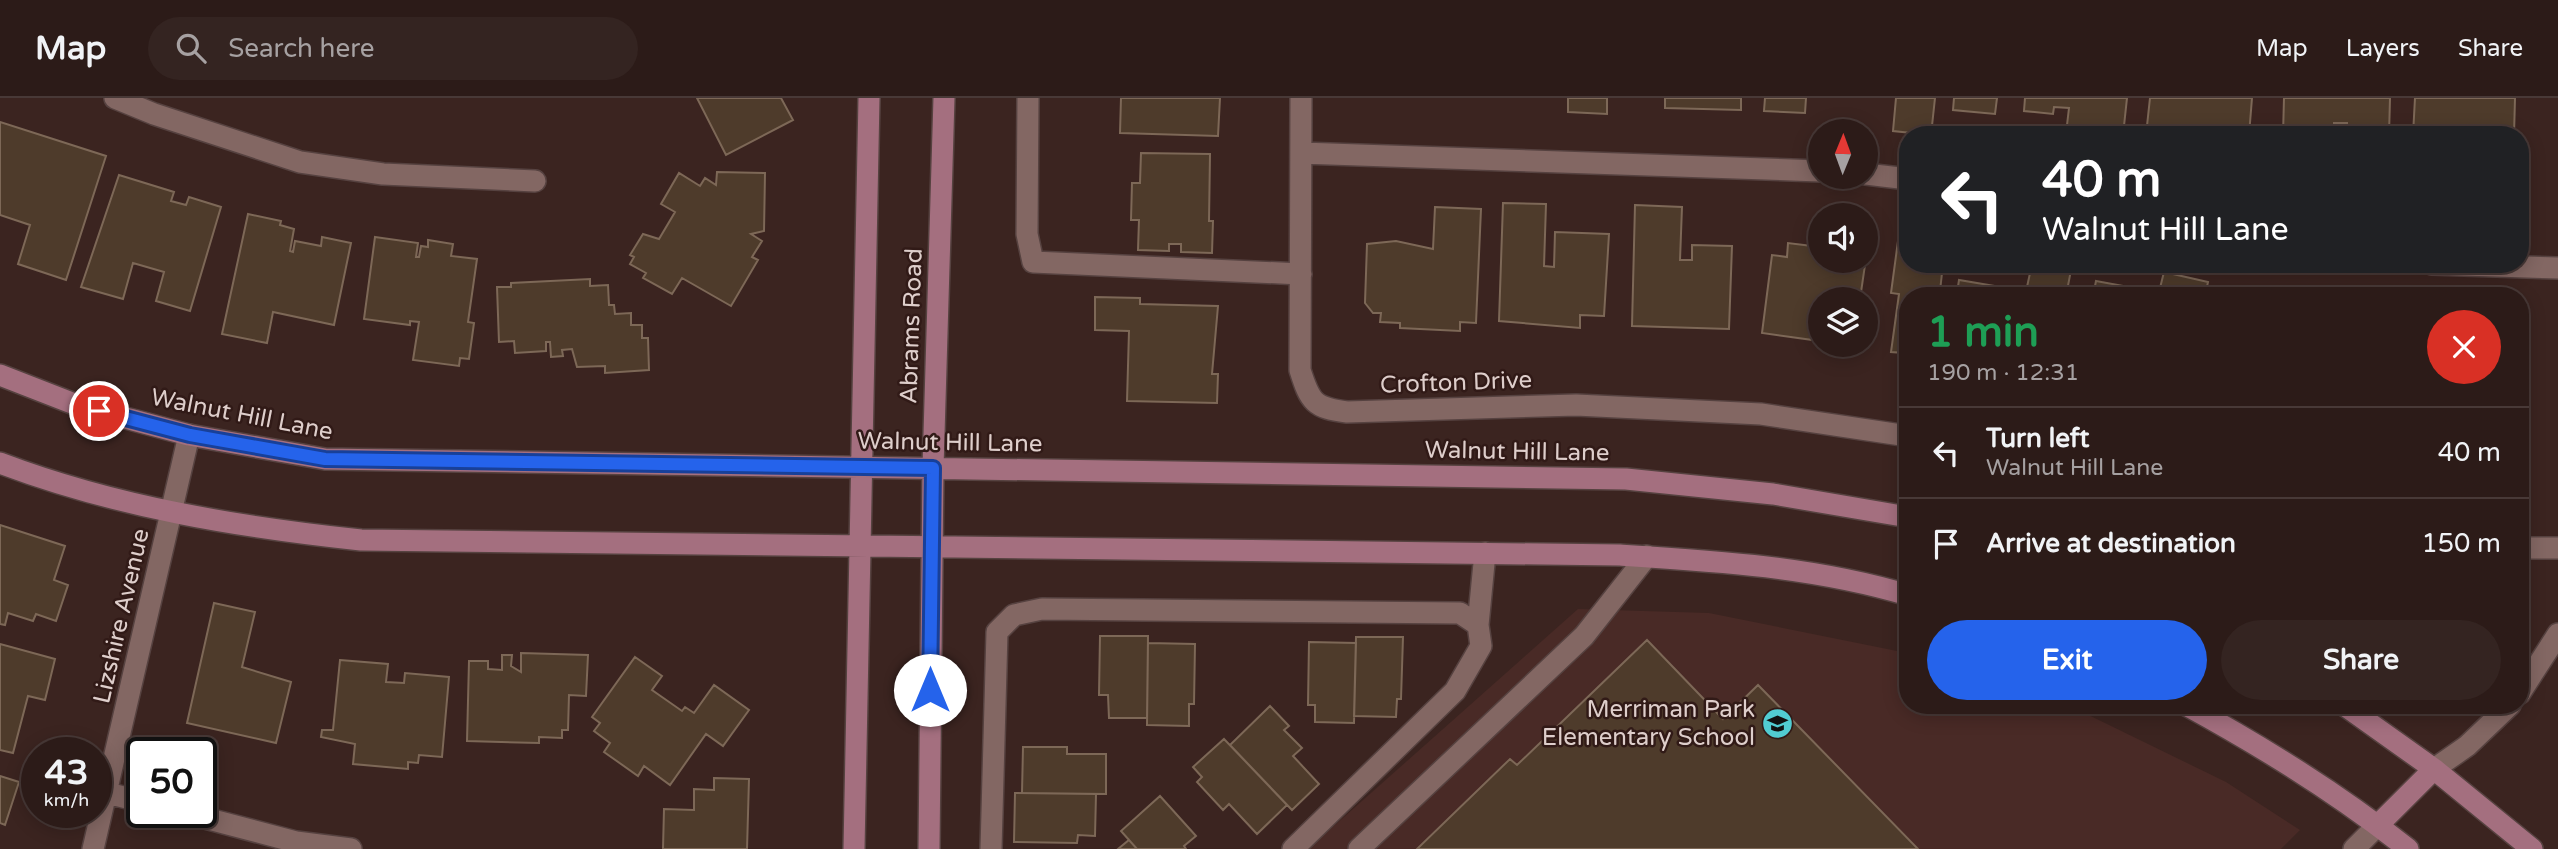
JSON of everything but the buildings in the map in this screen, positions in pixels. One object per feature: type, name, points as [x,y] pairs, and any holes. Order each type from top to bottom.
[{"type":"main road","name":"Abrams Road","points":[[854,849],[869,98]]},
{"type":"main road","name":"Abrams Road","points":[[929,849],[933,468],[944,98]]},
{"type":"main road","name":"Walnut Hill Lane","points":[[0,375],[77,405],[190,435],[325,459],[1626,479],[1773,494],[1899,515]]},
{"type":"main road","points":[[0,463],[170,513],[268,530],[361,540],[1647,556],[1738,563],[1815,575],[1899,593]]},
{"type":"main road","points":[[2202,714],[2252,741],[2378,825],[2408,849]]},
{"type":"main road","points":[[2357,714],[2434,769],[2532,849]]},
{"type":"main road","points":[[2378,825],[2434,769]]},
{"type":"street","points":[[115,98],[145,104],[300,162],[383,174],[535,181]]},
{"type":"street","points":[[1028,98],[1027,234],[1033,262],[1301,274]]},
{"type":"street","name":"Crofton Drive","points":[[1301,98],[1300,370],[1308,395],[1322,409],[1347,412],[1576,405],[1761,414],[1899,435]]},
{"type":"street","points":[[1301,153],[1808,171]]},
{"type":"street","points":[[1878,175],[1899,178]]},
{"type":"street","points":[[2529,267],[2558,268]]},
{"type":"street","name":"Lizshire Avenue","points":[[112,775],[190,435]]},
{"type":"street","points":[[2529,548],[2558,548]]},
{"type":"street","points":[[1293,849],[1455,691],[1481,646],[1478,625],[1485,553]]},
{"type":"street","points":[[1359,849],[1584,636],[1647,556]]},
{"type":"street","points":[[991,849],[997,632],[1014,615],[1042,609],[1460,613],[1478,625]]},
{"type":"street","points":[[2529,679],[2558,634]]},
{"type":"street","points":[[2434,769],[2467,746],[2501,714]]},
{"type":"street","points":[[217,822],[296,845],[351,849]]},
{"type":"street","points":[[2354,849],[2378,825]]},
{"type":"street","name":"Lizshire Avenue","points":[[93,849],[99,828]]},
{"type":"shaded area","name":"Merriman Park Elementary School","points":[[1578,609],[1709,613],[1899,651],[1899,714],[2086,714],[2226,782],[2300,830],[2281,849],[1308,849]]},
{"type":"place","name":"Merriman Park Elementary School","points":[[1778,723]]},
{"type":"route","points":[[99,411],[190,435],[325,459],[933,468],[930,690]]}]
